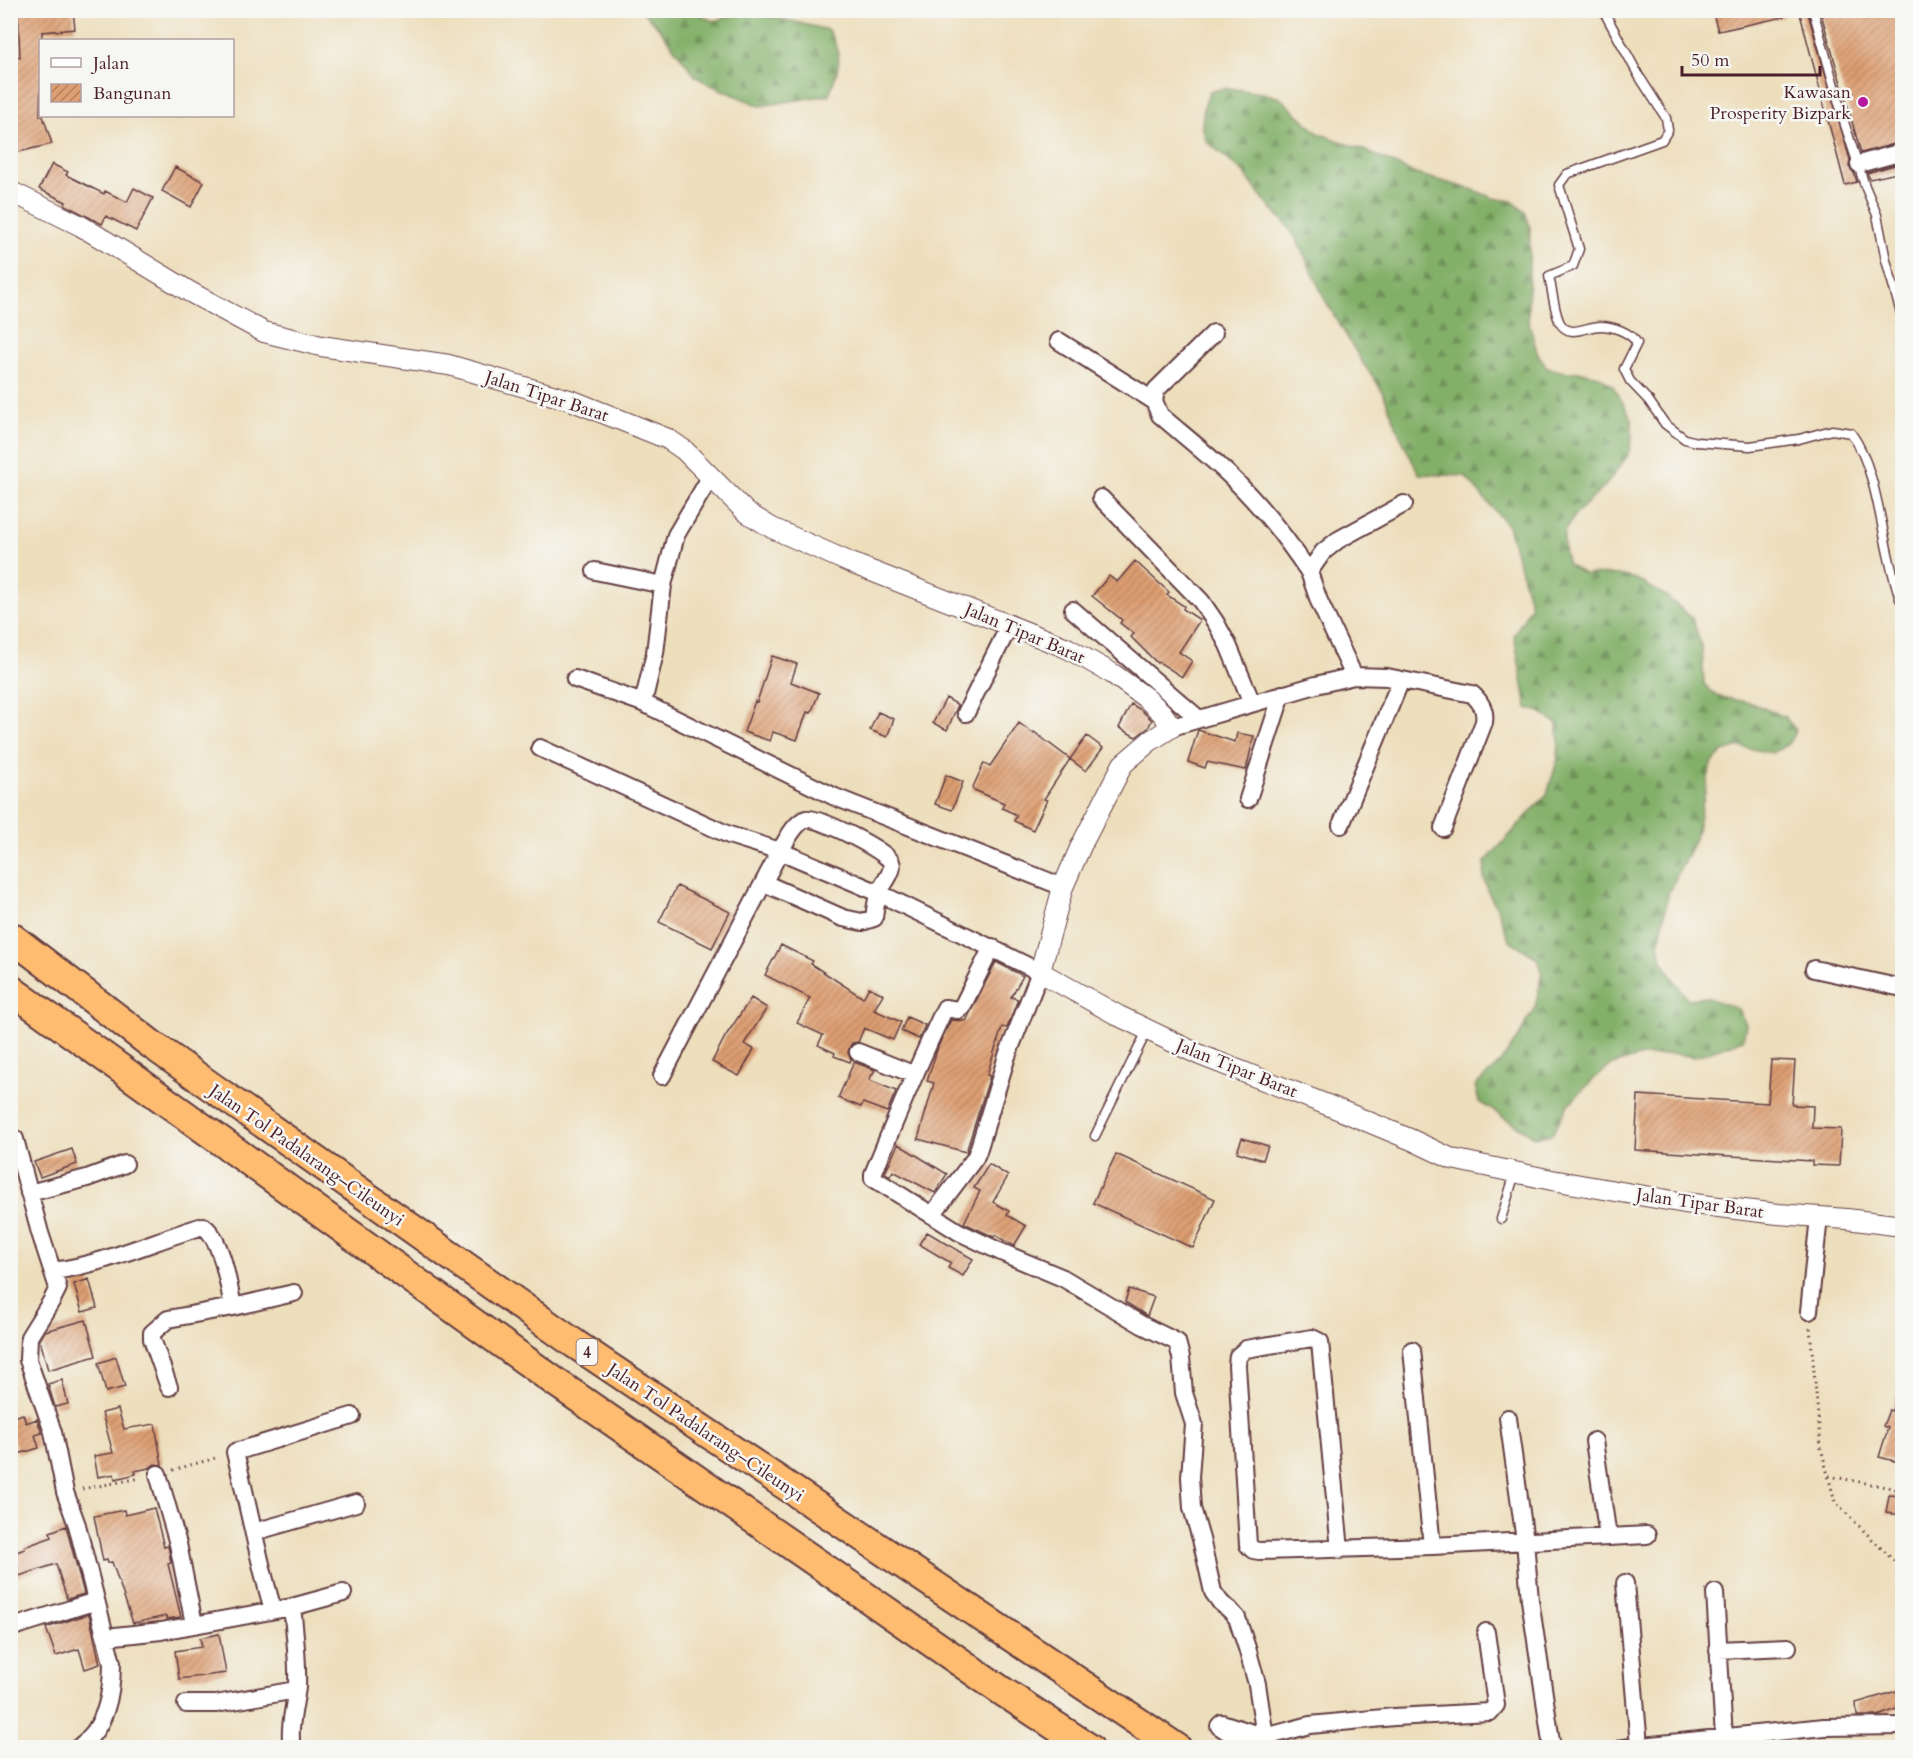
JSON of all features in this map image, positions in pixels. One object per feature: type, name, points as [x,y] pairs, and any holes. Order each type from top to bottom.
[{"type":"highway","name":"Jalan Tol Padalarang–Cileunyi","points":[[10,936],[151,1044],[575,1344],[1177,1748]]},
{"type":"highway","name":"Jalan Tol Padalarang–Cileunyi","points":[[10,988],[554,1381],[1002,1691],[1089,1748]]},
{"type":"street","points":[[1859,164],[1902,152]]},
{"type":"street","name":"Jalan Tipar Barat","points":[[10,191],[81,226],[264,332],[321,346],[448,365],[573,401],[668,439],[684,450],[746,512],[772,528],[851,563],[1067,648],[1113,674],[1146,698],[1173,727]]},
{"type":"street","points":[[1214,333],[1156,390],[1154,401],[1160,415],[1227,473],[1289,543],[1309,572],[1354,676]]},
{"type":"street","points":[[1059,341],[1154,401]]},
{"type":"street","points":[[643,703],[655,654],[663,585],[676,535],[711,476]]},
{"type":"street","points":[[1101,498],[1201,601],[1228,645],[1251,703]]},
{"type":"street","points":[[1309,572],[1323,552],[1338,540],[1404,504]]},
{"type":"street","points":[[596,571],[663,585]]},
{"type":"street","points":[[1073,610],[1199,719]]},
{"type":"street","points":[[966,713],[1010,624]]},
{"type":"street","points":[[932,1215],[978,1151],[1007,1056],[1040,972],[1063,887],[1124,764],[1150,741],[1173,727],[1282,694],[1354,676],[1387,676],[1472,694],[1478,699],[1486,715],[1443,828]]},
{"type":"street","points":[[574,679],[643,703],[835,797],[1063,887]]},
{"type":"street","points":[[1341,825],[1401,680]]},
{"type":"street","points":[[1248,799],[1282,694]]},
{"type":"street","points":[[540,748],[729,835],[780,851],[879,893],[1040,972]]},
{"type":"street","points":[[662,1076],[780,851],[799,823],[805,820],[816,820],[885,853],[892,866],[879,893],[874,918],[862,922],[843,918],[764,883]]},
{"type":"street","points":[[992,947],[962,1007],[957,1010],[945,1008],[930,1038],[873,1178],[959,1232],[1063,1278],[1142,1325],[1177,1342],[1181,1357],[1184,1393],[1194,1424],[1190,1477],[1192,1508],[1213,1592],[1237,1618],[1247,1648],[1257,1684],[1259,1742],[1310,1725],[1394,1717],[1490,1712],[1496,1705],[1486,1632]]},
{"type":"street","points":[[1814,969],[1902,988]]},
{"type":"street","name":"Jalan Tipar Barat","points":[[1040,972],[1119,1016],[1200,1055],[1402,1135],[1452,1159],[1685,1203],[1902,1226]]},
{"type":"street","points":[[858,1052],[915,1075]]},
{"type":"street","points":[[15,1139],[58,1290],[29,1337],[28,1360],[53,1432],[65,1492],[77,1525],[112,1663],[112,1685],[99,1726],[78,1748]]},
{"type":"street","points":[[30,1192],[87,1178],[125,1164]]},
{"type":"street","points":[[1809,1311],[1819,1217]]},
{"type":"street","points":[[53,1271],[99,1262],[203,1226],[210,1232],[221,1257],[233,1307]]},
{"type":"street","points":[[169,1387],[152,1339],[152,1334],[168,1319],[294,1293]]},
{"type":"street","points":[[1340,1550],[1320,1342],[1312,1338],[1246,1349],[1238,1356],[1237,1365],[1248,1545],[1253,1550],[1340,1550],[1647,1535]]},
{"type":"street","points":[[1412,1350],[1432,1546]]},
{"type":"street","points":[[273,1610],[235,1452],[352,1416]]},
{"type":"street","points":[[1509,1418],[1530,1600],[1552,1748]]},
{"type":"street","points":[[1594,1441],[1608,1537]]},
{"type":"street","points":[[158,1474],[178,1544],[194,1624]]},
{"type":"street","points":[[254,1532],[356,1503]]},
{"type":"street","points":[[1625,1582],[1631,1747],[1824,1727],[1902,1726]]},
{"type":"street","points":[[106,1637],[161,1631],[292,1607],[342,1593]]},
{"type":"street","points":[[1715,1593],[1724,1737]]},
{"type":"street","points":[[10,1628],[96,1601]]},
{"type":"street","points":[[292,1607],[296,1640],[296,1690],[291,1732],[292,1748]]},
{"type":"street","points":[[1718,1650],[1788,1647]]},
{"type":"street","points":[[186,1704],[216,1704],[296,1690]]},
{"type":"lane","points":[[1603,10],[1639,76],[1666,118],[1668,130],[1662,140],[1567,174],[1558,185],[1579,249],[1573,266],[1549,276],[1559,321],[1565,329],[1574,332],[1600,326],[1617,329],[1634,337],[1637,343],[1624,369],[1630,381],[1649,401],[1665,424],[1685,440],[1750,446],[1799,439],[1832,430],[1851,433],[1859,444],[1872,484],[1902,602]]},
{"type":"lane","points":[[1814,10],[1842,116],[1877,215],[1886,260],[1902,317]]},
{"type":"lane","points":[[1095,1136],[1148,1030]]},
{"type":"lane","points":[[1501,1219],[1515,1172]]},
{"type":"path","points":[[1809,1311],[1821,1448],[1836,1504],[1902,1569]]},
{"type":"path","points":[[1829,1476],[1902,1490]]},
{"type":"green space","points":[[416,11],[467,11],[460,20],[424,18]]},
{"type":"green space","points":[[642,11],[704,11],[701,16],[714,21],[749,11],[828,30],[837,48],[839,62],[829,95],[760,106],[711,85],[696,77],[659,28]]},
{"type":"green space","points":[[1228,88],[1280,98],[1318,133],[1366,151],[1416,174],[1474,190],[1493,198],[1512,201],[1525,212],[1530,227],[1528,319],[1537,352],[1547,368],[1599,376],[1613,386],[1632,419],[1632,439],[1628,455],[1606,485],[1574,516],[1564,532],[1564,549],[1568,565],[1584,574],[1619,575],[1636,579],[1666,596],[1692,618],[1702,648],[1704,684],[1716,696],[1751,703],[1785,717],[1796,730],[1788,744],[1773,753],[1740,747],[1723,752],[1711,764],[1695,839],[1668,894],[1659,944],[1662,961],[1687,999],[1706,997],[1738,1009],[1746,1024],[1743,1040],[1694,1057],[1676,1054],[1642,1056],[1612,1065],[1596,1077],[1568,1105],[1552,1134],[1535,1137],[1479,1102],[1475,1086],[1500,1063],[1534,1012],[1542,975],[1537,958],[1509,940],[1484,878],[1485,862],[1547,794],[1558,758],[1557,724],[1539,712],[1527,708],[1514,635],[1531,606],[1508,526],[1465,476],[1419,474],[1383,393],[1326,302],[1297,240],[1244,173],[1206,141],[1202,125],[1204,107],[1210,91]]},
{"type":"building","points":[[18,10],[73,10],[75,29],[42,32],[42,39],[39,39],[39,117],[43,117],[52,144],[10,154],[10,55],[20,57]]},
{"type":"building","points":[[1712,10],[1783,10],[1784,17],[1718,31]]},
{"type":"building","points":[[1799,10],[1807,10],[1850,160],[1849,167],[1857,182],[1845,185]]},
{"type":"building","points":[[1820,10],[1902,10],[1902,142],[1861,153]]},
{"type":"building","points":[[1902,163],[1902,172],[1870,179],[1867,173]]},
{"type":"building","points":[[52,164],[68,172],[66,175],[104,194],[105,191],[127,202],[134,188],[153,198],[136,231],[106,216],[102,224],[39,189]]},
{"type":"building","points":[[175,167],[204,182],[191,207],[162,191]]},
{"type":"building","points":[[1135,561],[1169,592],[1167,595],[1200,620],[1179,652],[1192,661],[1182,677],[1159,662],[1157,663],[1131,637],[1134,634],[1120,623],[1122,620],[1092,596],[1109,576],[1117,582]]},
{"type":"building","points":[[772,656],[797,664],[791,682],[819,693],[811,713],[807,712],[797,740],[773,732],[770,741],[744,732],[755,701],[757,702]]},
{"type":"building","points":[[946,698],[958,705],[947,730],[933,723]]},
{"type":"building","points":[[1131,704],[1152,720],[1148,728],[1136,737],[1119,728]]},
{"type":"building","points":[[878,712],[894,719],[887,737],[870,730]]},
{"type":"building","points":[[1019,723],[1070,759],[1044,799],[1047,800],[1033,830],[1014,821],[1017,815],[1002,808],[1004,803],[972,789],[984,763],[990,766]]},
{"type":"building","points":[[1198,730],[1235,742],[1237,733],[1254,736],[1246,770],[1207,762],[1205,768],[1188,762]]},
{"type":"building","points":[[1087,736],[1103,748],[1086,771],[1070,759]]},
{"type":"building","points":[[946,775],[963,782],[952,810],[935,804]]},
{"type":"building","points":[[677,886],[730,912],[712,948],[659,922]]},
{"type":"building","points":[[781,945],[813,961],[811,964],[863,998],[869,987],[883,994],[874,1010],[901,1022],[893,1040],[864,1028],[858,1042],[852,1043],[849,1048],[850,1062],[834,1056],[835,1053],[818,1045],[823,1035],[797,1023],[810,998],[765,975]]},
{"type":"building","points":[[996,962],[1023,976],[1011,997],[1018,999],[1007,1028],[1002,1027],[987,1075],[990,1076],[966,1152],[918,1139],[934,1083],[927,1081],[938,1047],[951,1020],[966,1021]]},
{"type":"building","points":[[751,998],[767,1008],[744,1044],[754,1049],[739,1076],[712,1062],[725,1037]]},
{"type":"building","points":[[907,1017],[925,1025],[919,1039],[901,1031]]},
{"type":"building","points":[[1771,1060],[1795,1061],[1792,1105],[1813,1106],[1812,1128],[1841,1129],[1839,1166],[1812,1165],[1812,1161],[1635,1150],[1638,1095],[1768,1103]]},
{"type":"building","points":[[854,1062],[875,1070],[869,1080],[896,1091],[887,1112],[863,1103],[861,1107],[838,1098]]},
{"type":"building","points":[[1242,1138],[1268,1146],[1263,1160],[1237,1152]]},
{"type":"building","points":[[898,1144],[947,1174],[935,1193],[893,1171],[890,1176],[885,1173]]},
{"type":"building","points":[[72,1149],[77,1164],[40,1177],[34,1162]]},
{"type":"building","points":[[1116,1154],[1215,1199],[1193,1248],[1093,1203]]},
{"type":"building","points":[[989,1164],[1008,1176],[993,1202],[1009,1211],[1007,1215],[1026,1226],[1014,1246],[995,1235],[994,1237],[964,1223],[980,1191],[974,1188]]},
{"type":"building","points":[[927,1232],[973,1259],[963,1276],[948,1268],[951,1263],[919,1244]]},
{"type":"building","points":[[89,1279],[97,1308],[82,1312],[74,1284]]},
{"type":"building","points":[[1129,1289],[1154,1297],[1147,1316],[1125,1302]]},
{"type":"building","points":[[86,1320],[96,1356],[48,1370],[40,1340],[45,1331]]},
{"type":"building","points":[[116,1357],[125,1387],[106,1392],[98,1363]]},
{"type":"building","points":[[62,1380],[68,1404],[55,1407],[48,1384]]},
{"type":"building","points":[[1898,1391],[1902,1391],[1902,1463],[1879,1457],[1888,1428],[1883,1426],[1889,1410],[1892,1411]]},
{"type":"building","points":[[118,1409],[124,1429],[155,1424],[162,1465],[155,1464],[135,1471],[136,1474],[115,1479],[114,1474],[98,1477],[94,1456],[113,1453],[102,1413]]},
{"type":"building","points":[[23,1414],[26,1423],[37,1419],[42,1433],[35,1435],[39,1448],[18,1454],[10,1431],[10,1418]]},
{"type":"building","points":[[1889,1495],[1902,1496],[1902,1515],[1886,1513]]},
{"type":"building","points":[[154,1508],[164,1547],[168,1546],[171,1563],[168,1564],[181,1617],[167,1619],[166,1616],[133,1623],[112,1562],[103,1561],[94,1516],[124,1510],[125,1515]]},
{"type":"building","points":[[66,1526],[84,1594],[67,1599],[56,1564],[10,1579],[10,1554],[52,1537],[50,1532]]},
{"type":"building","points":[[89,1614],[100,1664],[85,1669],[79,1649],[56,1656],[46,1628]]},
{"type":"building","points":[[219,1634],[226,1673],[179,1679],[175,1651],[202,1647],[200,1638]]},
{"type":"building","points":[[1900,1690],[1902,1707],[1878,1716],[1857,1716],[1856,1703]]},
{"type":"place","name":"Kawasan Prosperity Bizpark","points":[[1863,102]]}]
